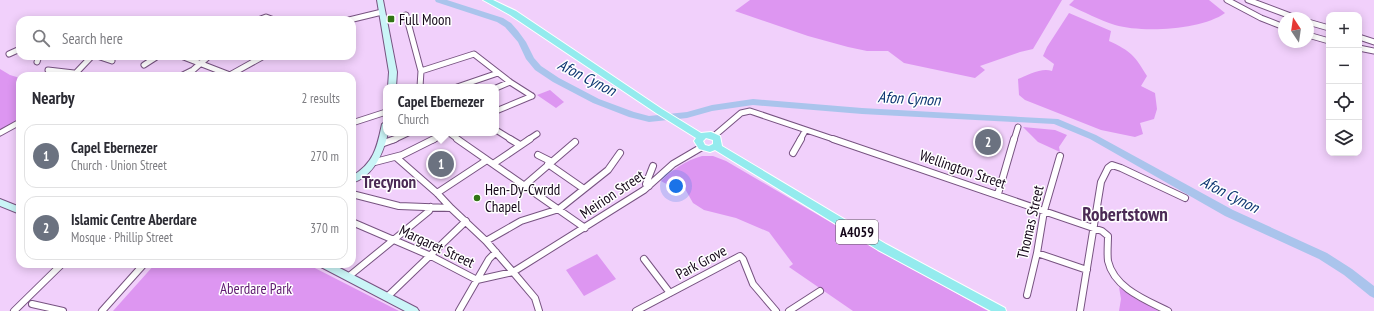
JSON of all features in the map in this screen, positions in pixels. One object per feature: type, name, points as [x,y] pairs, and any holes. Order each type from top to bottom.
[{"type":"main road","points":[[380,0],[393,72],[392,84]]},
{"type":"main road","points":[[487,0],[513,13],[675,122],[701,137]]},
{"type":"main road","points":[[707,135],[714,136],[718,140],[716,147],[710,149],[702,147],[698,141],[701,137],[707,135]]},
{"type":"main road","points":[[356,178],[368,170],[375,162],[384,136]]},
{"type":"main road","name":"A4059","points":[[716,147],[882,247],[1001,311]]},
{"type":"main road","points":[[0,202],[16,209]]},
{"type":"main road","points":[[331,268],[414,311]]},
{"type":"street","points":[[1227,0],[1261,18],[1278,25]]},
{"type":"street","points":[[1248,0],[1280,12]]},
{"type":"street","points":[[356,18],[382,12]]},
{"type":"street","points":[[406,15],[421,71],[420,84]]},
{"type":"street","points":[[1314,24],[1326,27]]},
{"type":"street","points":[[1314,37],[1326,40]]},
{"type":"street","points":[[1362,38],[1374,42]]},
{"type":"street","points":[[1362,49],[1374,52]]},
{"type":"street","points":[[10,54],[16,51]]},
{"type":"street","points":[[421,71],[474,54],[510,82],[532,96],[499,110]]},
{"type":"street","points":[[77,72],[88,60]]},
{"type":"street","points":[[144,65],[152,60]]},
{"type":"street","points":[[193,60],[222,72]]},
{"type":"street","points":[[187,72],[205,60]]},
{"type":"street","points":[[235,72],[257,60]]},
{"type":"street","points":[[48,70],[58,72]]},
{"type":"street","points":[[466,84],[498,73]]},
{"type":"street","points":[[499,87],[510,82]]},
{"type":"street","name":"Wellington Street","points":[[714,136],[741,113],[750,111],[805,131],[1094,227],[1108,236],[1108,264],[1113,274],[1131,291],[1168,311]]},
{"type":"street","points":[[356,122],[383,113]]},
{"type":"street","points":[[0,133],[14,125]]},
{"type":"street","points":[[998,194],[1018,127]]},
{"type":"street","points":[[793,153],[805,131]]},
{"type":"street","points":[[499,132],[520,145]]},
{"type":"street","points":[[493,164],[536,134]]},
{"type":"street","points":[[382,144],[402,136]]},
{"type":"street","points":[[375,162],[397,158],[439,136]]},
{"type":"street","points":[[453,136],[525,184],[585,228]]},
{"type":"street","points":[[525,184],[549,162],[575,142]]},
{"type":"street","name":"Meirion Street","points":[[513,272],[644,190],[672,164],[702,147]]},
{"type":"street","points":[[486,241],[521,221],[559,209],[608,170],[620,153]]},
{"type":"street","points":[[538,155],[542,156],[584,189]]},
{"type":"street","name":"Thomas Street","points":[[1027,294],[1037,253],[1044,211],[1060,156]]},
{"type":"street","points":[[397,158],[486,241],[535,298],[539,311]]},
{"type":"street","points":[[437,194],[487,160]]},
{"type":"street","points":[[1080,311],[1101,182],[1108,168],[1112,165],[1121,168],[1185,198]]},
{"type":"street","points":[[649,186],[646,184],[653,166]]},
{"type":"street","points":[[356,195],[398,206],[451,208]]},
{"type":"street","points":[[348,277],[429,211],[431,207]]},
{"type":"street","points":[[387,297],[466,221]]},
{"type":"street","name":"Margaret Street","points":[[356,224],[431,256],[477,280],[513,272]]},
{"type":"street","points":[[460,311],[492,256],[496,252]]},
{"type":"street","points":[[1037,253],[1087,270]]},
{"type":"street","name":"Park Grove","points":[[636,311],[740,256],[743,259],[753,284],[776,311]]},
{"type":"street","points":[[644,259],[670,293]]},
{"type":"street","points":[[14,311],[58,268]]},
{"type":"street","points":[[102,311],[140,268]]},
{"type":"street","points":[[789,311],[820,291]]},
{"type":"street","points":[[32,304],[63,311]]},
{"type":"green space","points":[[750,0],[1062,0],[1033,49],[980,66],[985,70],[975,78],[904,63],[888,51],[867,51],[848,47],[808,36],[735,11]]},
{"type":"green space","points":[[1074,0],[1209,0],[1225,13],[1215,19],[1187,26],[1140,29],[1115,25],[1097,18],[1069,5]]},
{"type":"green space","points":[[1069,13],[1111,31],[1109,41],[1128,51],[1143,69],[1147,76],[1141,86],[1155,93],[1157,109],[1154,119],[1140,123],[1143,134],[1135,137],[1101,130],[1025,100],[1019,95],[1018,79],[1039,71],[1052,71],[1054,64],[1043,56],[1047,47]]},
{"type":"green space","points":[[0,69],[16,77],[16,121],[0,131]]},
{"type":"green space","points":[[550,90],[564,102],[556,108],[537,95]]},
{"type":"green space","points":[[1023,127],[1055,130],[1067,135],[1059,147],[1060,152],[1038,142]]},
{"type":"green space","points":[[702,156],[713,156],[726,161],[854,236],[988,311],[853,311],[789,267],[793,264],[769,232],[736,218],[704,210],[693,203],[684,187],[669,185],[661,181],[680,166],[690,160]]},
{"type":"green space","points":[[597,254],[616,279],[584,296],[566,270]]},
{"type":"green space","name":"Aberdare Park","points":[[151,268],[315,268],[399,311],[113,311]]},
{"type":"green space","points":[[1119,287],[1136,299],[1159,311],[1119,311],[1121,299]]},
{"type":"waterway","name":"Afon Cynon","points":[[439,0],[500,20],[508,25],[515,33],[522,42],[530,59],[538,68],[556,80],[596,101],[632,115],[649,119],[687,115],[712,108],[753,102],[862,111],[1055,121],[1093,137],[1229,213],[1323,256],[1348,272],[1374,293]]},
{"type":"place","name":"Full Moon","points":[[391,19]]},
{"type":"place","name":"Islamic Centre Aberdare","points":[[988,142]]},
{"type":"place","name":"Capel Ebernezer","points":[[441,164]]},
{"type":"place","name":"Hen-Dy-Cwrdd Chapel","points":[[477,198]]},
{"type":"district","name":"Trecynon","points":[[389,182]]},
{"type":"district","name":"Robertstown","points":[[1125,214]]}]
